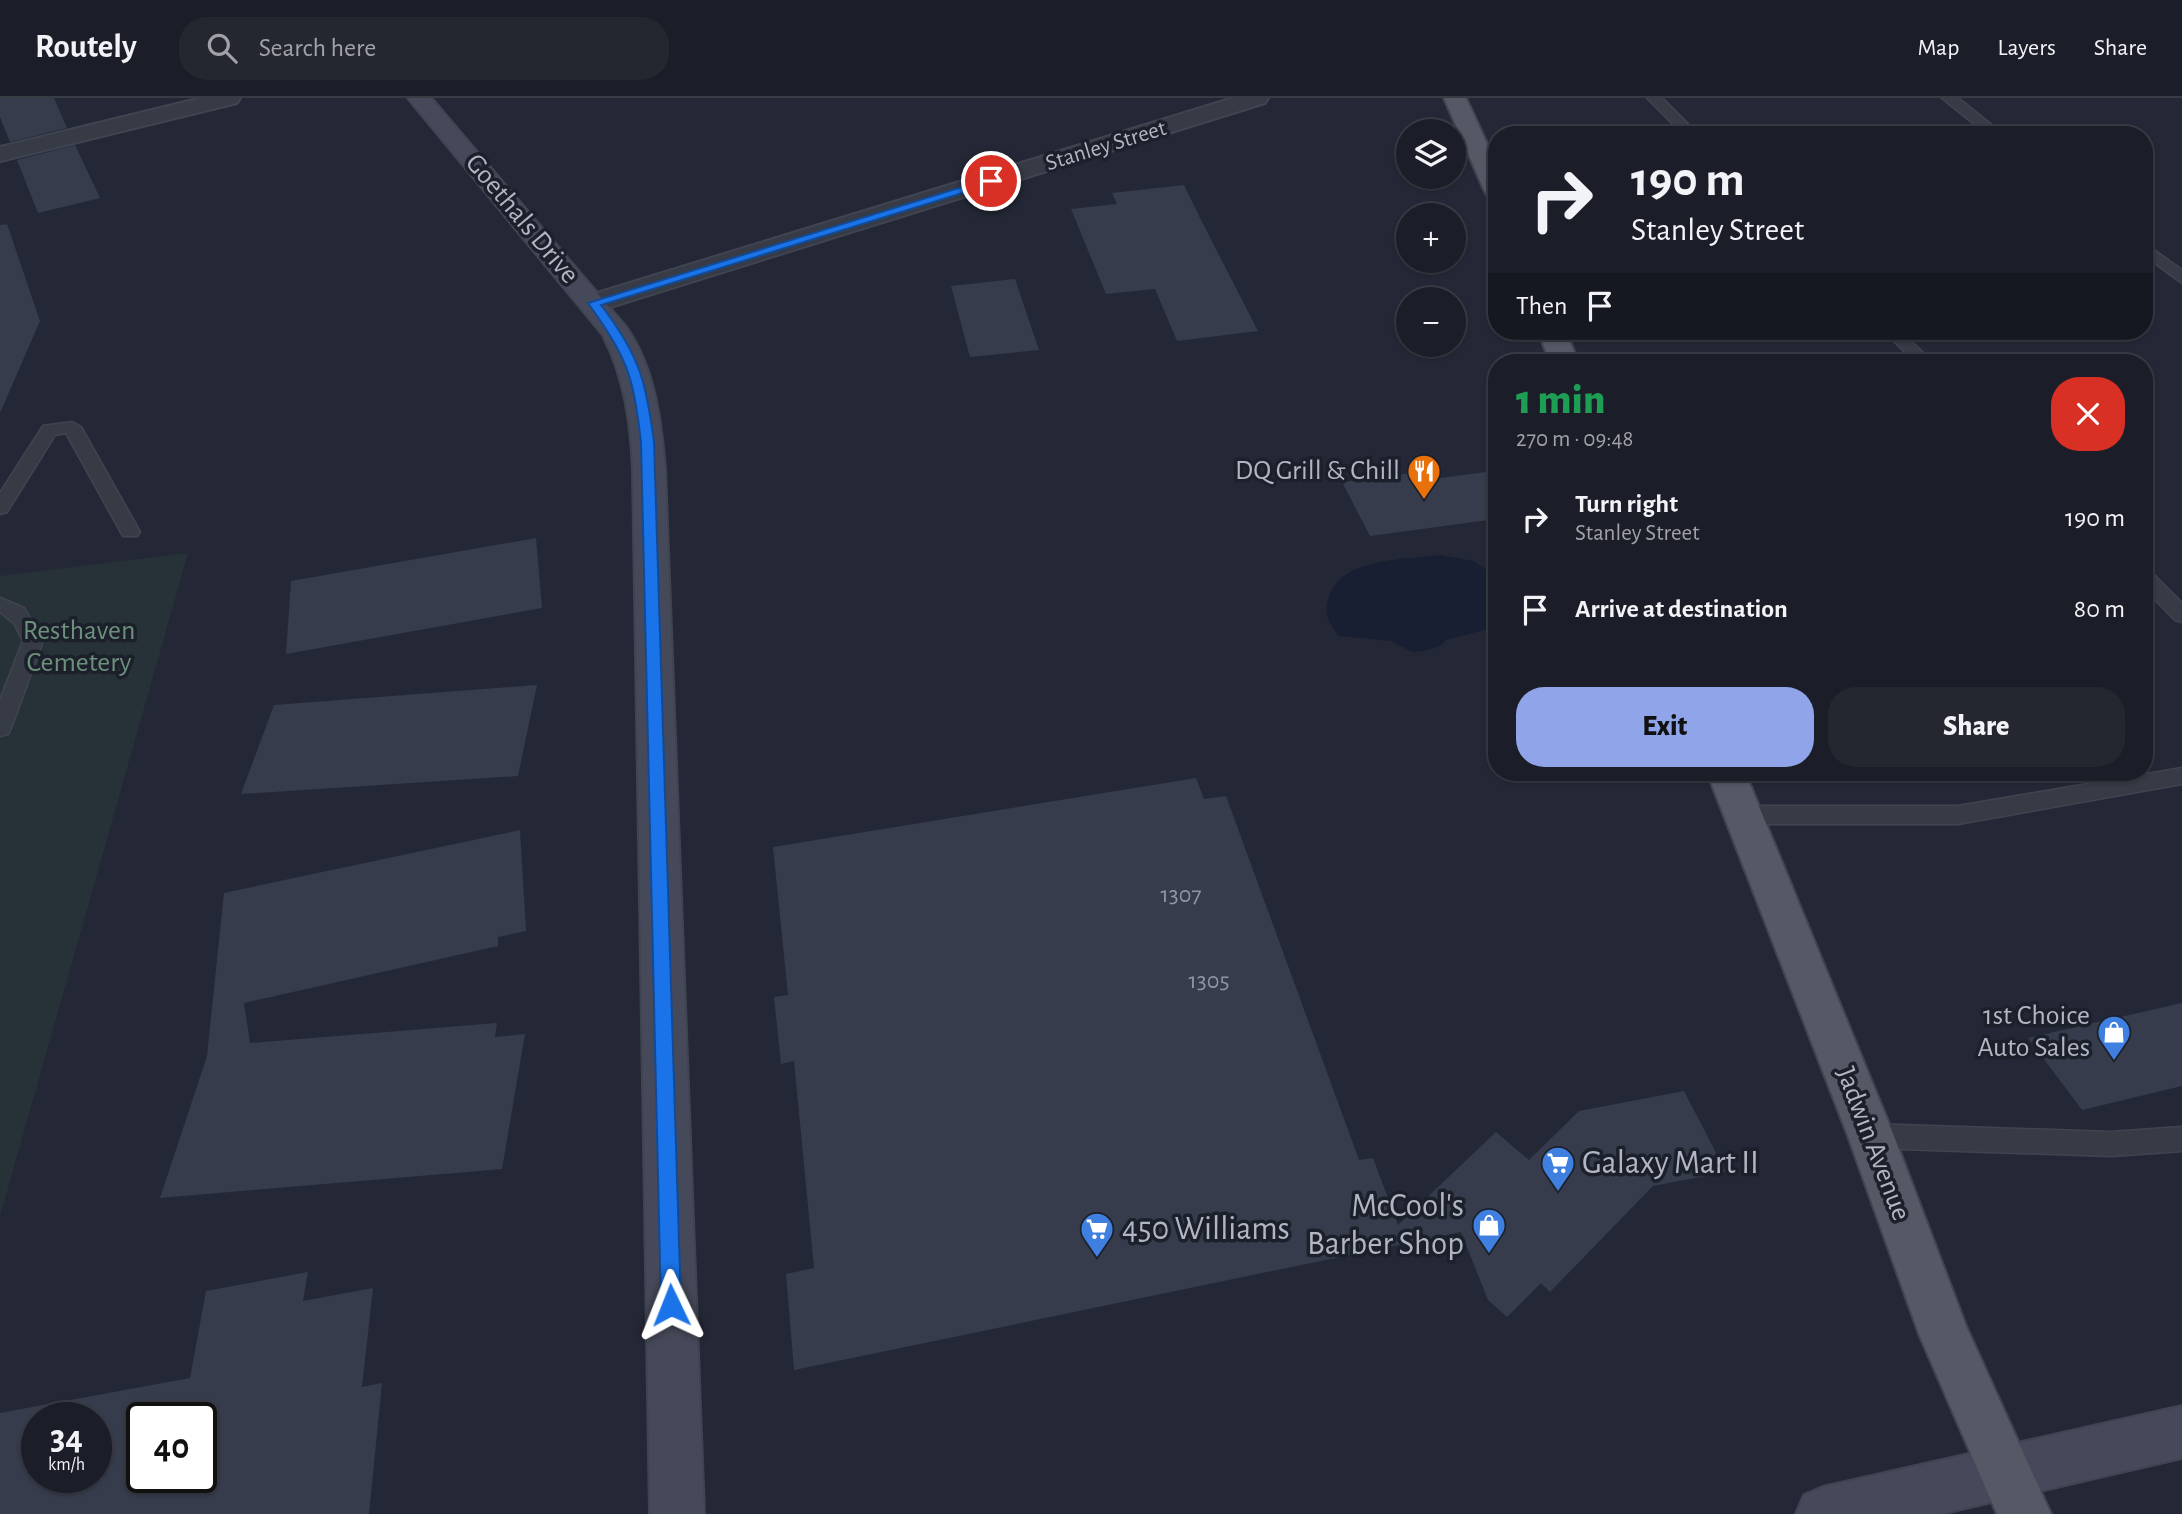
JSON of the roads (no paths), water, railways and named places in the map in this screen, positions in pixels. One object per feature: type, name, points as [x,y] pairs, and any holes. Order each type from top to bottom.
[{"type":"main road","points":[[1455,98],[1488,172]]},
{"type":"main road","name":"Jadwin Avenue","points":[[1730,781],[1871,1136],[1944,1334],[2015,1493]]},
{"type":"street","points":[[0,154],[229,98]]},
{"type":"street","name":"Goethals Drive","points":[[419,98],[617,333],[632,362],[641,388],[648,456],[677,1514]]},
{"type":"street","name":"Stanley Street","points":[[594,303],[1256,98]]},
{"type":"street","points":[[1823,1514],[2015,1493],[2182,1432]]},
{"type":"lane","points":[[1654,98],[1683,126]]},
{"type":"lane","points":[[1949,98],[1985,126]]},
{"type":"lane","points":[[2153,255],[2182,278]]},
{"type":"lane","points":[[1901,340],[1916,354]]},
{"type":"lane","points":[[0,508],[49,430],[72,427],[130,532]]},
{"type":"lane","points":[[2153,586],[2182,615]]},
{"type":"lane","points":[[0,605],[8,607],[25,620],[33,641],[0,728]]},
{"type":"lane","points":[[1744,815],[1958,815],[2182,776]]},
{"type":"lane","points":[[1871,1136],[2112,1144],[2182,1139]]},
{"type":"water","points":[[1440,555],[1474,561],[1488,571],[1488,629],[1446,640],[1440,646],[1424,651],[1412,652],[1391,641],[1339,636],[1328,618],[1327,607],[1336,583],[1361,567],[1393,560]]},
{"type":"place","name":"DQ Grill & Chill","points":[[1424,501]]},
{"type":"place","name":"1st Choice Auto Sales","points":[[2114,1062]]},
{"type":"place","name":"Galaxy Mart II","points":[[1558,1193]]},
{"type":"place","name":"McCool's Barber Shop","points":[[1489,1255]]},
{"type":"place","name":"450 Williams","points":[[1097,1259]]},
{"type":"park label","name":"Resthaven Cemetery","points":[[79,647]]}]
